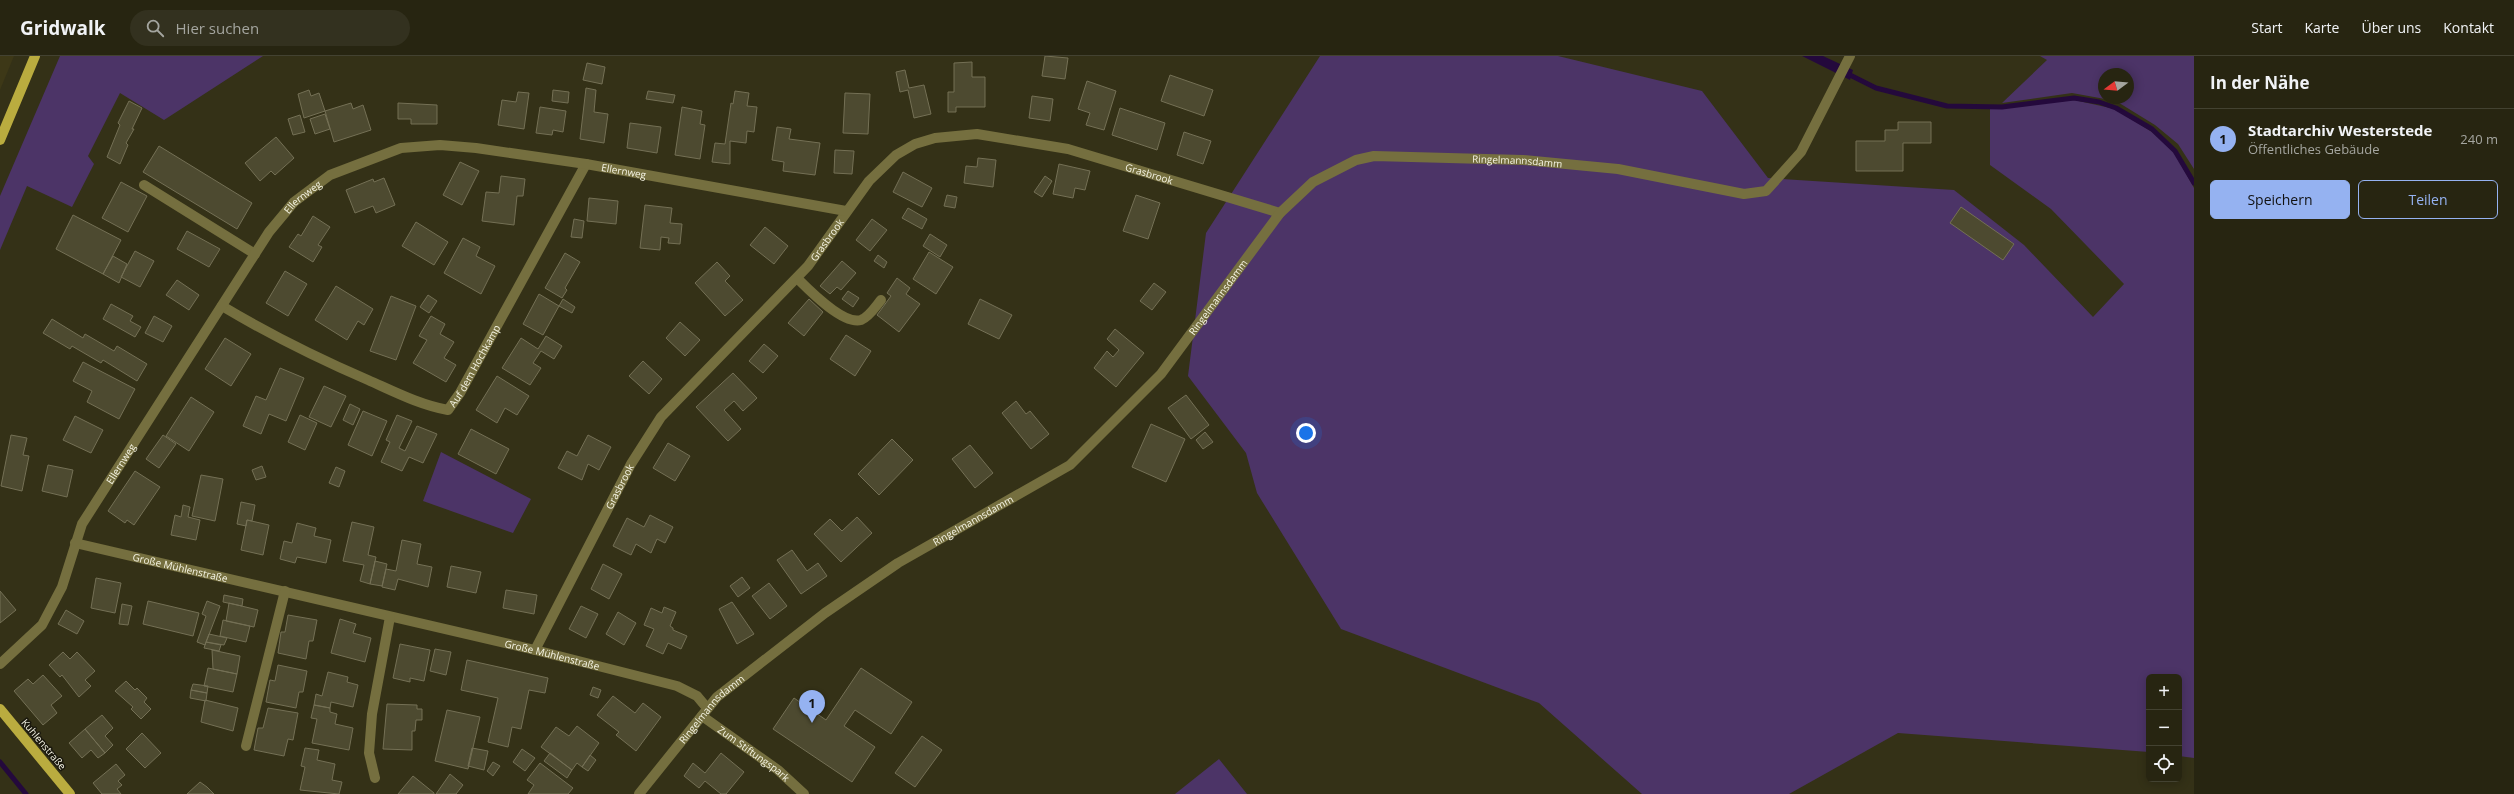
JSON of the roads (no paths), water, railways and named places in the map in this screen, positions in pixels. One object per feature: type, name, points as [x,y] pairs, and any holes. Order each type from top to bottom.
[{"type":"main road","points":[[0,140],[35,56]]},
{"type":"main road","name":"Kuhlenstraße","points":[[0,709],[70,794]]},
{"type":"street","name":"Ringelmannsdamm","points":[[639,794],[717,697],[825,613],[898,563],[1070,465],[1162,374],[1280,213],[1313,182],[1356,160],[1374,156],[1523,160],[1618,169],[1744,194],[1766,191],[1801,152],[1850,56]]},
{"type":"street","name":"Grasbrook","points":[[535,650],[619,485],[661,417],[808,266],[869,181],[896,155],[915,144],[935,138],[977,134],[1068,149],[1280,213]]},
{"type":"street","name":"Ellernweg","points":[[0,664],[42,625],[62,588],[82,524],[269,232],[294,202],[330,175],[401,148],[440,145],[476,148],[586,164],[846,211]]},
{"type":"street","name":"Auf dem Hochkamp","points":[[222,306],[264,332],[322,360],[427,406],[448,410],[460,393],[586,164]]},
{"type":"street","points":[[144,185],[255,254]]},
{"type":"street","points":[[796,278],[824,304],[851,319],[864,318],[881,300]]},
{"type":"street","name":"Große Mühlenstraße","points":[[75,543],[535,650],[677,686],[697,696],[704,712]]},
{"type":"street","points":[[246,746],[285,591]]},
{"type":"street","points":[[375,778],[369,753],[372,714],[390,617]]},
{"type":"street","name":"Zum Stiftungspark","points":[[704,712],[778,770],[804,794]]},
{"type":"waterway","points":[[1846,73],[1876,88],[1947,106],[2002,107],[2074,98],[2099,102],[2116,108],[2152,129],[2175,151],[2194,183]]},
{"type":"waterway","points":[[0,762],[26,794]]},
{"type":"place","name":"Stadtarchiv Westerstede","points":[[812,723]]}]
